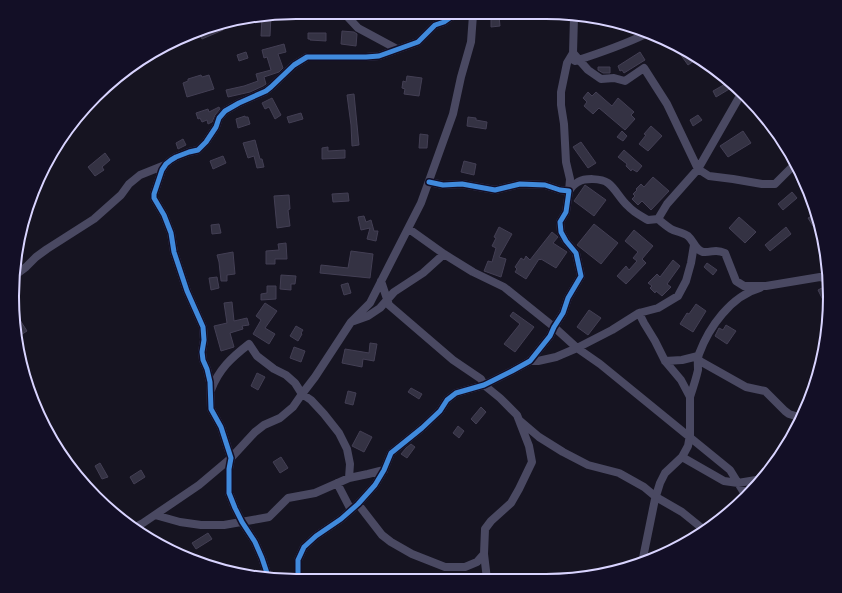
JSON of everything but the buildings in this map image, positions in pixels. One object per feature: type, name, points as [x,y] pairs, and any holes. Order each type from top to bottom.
[{"type":"street","points":[[350,19],[358,28],[397,49]]},
{"type":"street","points":[[20,271],[47,249],[94,220],[121,195],[129,184],[140,175],[189,152],[198,150],[206,142],[216,127],[219,118],[225,111],[271,87],[294,64],[307,57],[379,56],[418,42],[435,26],[448,19]]},
{"type":"street","points":[[139,525],[199,485],[231,458],[255,432],[264,425],[280,418],[293,407],[315,377],[351,322],[370,304],[421,203],[453,114],[461,77],[471,42],[473,19]]},
{"type":"street","points":[[298,574],[298,560],[304,547],[316,536],[341,519],[376,485],[391,453],[422,428],[440,411],[447,400],[456,394],[484,385],[530,361],[550,336],[563,313],[568,298],[581,276],[576,253],[561,232],[560,222],[566,212],[570,179],[566,162],[561,92],[567,63],[573,53],[574,21]]},
{"type":"street","points":[[567,63],[603,52],[641,36]]},
{"type":"street","points":[[573,53],[588,70],[601,79],[614,78],[625,80],[644,68],[667,104],[698,169],[708,176],[762,184],[775,184],[791,168]]},
{"type":"street","points":[[569,191],[578,182],[589,179],[607,182],[627,206],[636,213],[648,220],[658,218],[666,204],[698,169],[739,97]]},
{"type":"street","points":[[166,164],[162,170],[155,189],[154,198],[164,215],[171,233],[174,252],[187,292],[203,327],[204,340],[202,352],[211,391],[211,409],[221,427],[231,458],[229,469],[229,493],[242,522],[255,542],[267,572]]},
{"type":"street","points":[[428,182],[443,185],[462,184],[495,190],[520,184],[544,185],[569,191]]},
{"type":"street","points":[[658,218],[673,230],[684,233],[690,237],[698,250],[704,252],[720,250],[725,252],[736,281],[744,286],[766,286]]},
{"type":"street","points":[[409,229],[444,254],[474,272],[504,287],[554,327],[577,348],[600,364],[730,470],[743,492]]},
{"type":"street","points":[[530,361],[538,361],[556,357],[577,348],[612,330],[639,313],[658,308],[678,296],[686,282],[694,245]]},
{"type":"street","points":[[351,322],[368,316],[380,308],[394,292],[423,273],[444,254]]},
{"type":"street","points":[[643,556],[660,483],[665,473],[682,456],[688,446],[690,397],[695,384],[698,358],[708,333],[734,301],[752,290],[766,286],[822,277]]},
{"type":"street","points":[[381,280],[389,305],[453,360],[481,380],[484,385],[517,415],[532,462],[511,502],[491,521],[485,529],[484,554],[486,574]]},
{"type":"street","points":[[639,313],[665,361],[681,380],[690,397]]},
{"type":"street","points":[[211,391],[222,368],[249,344],[257,356],[274,369],[286,375],[295,383],[302,394],[311,400],[339,433],[347,449],[350,464],[349,478]]},
{"type":"street","points":[[665,361],[698,358],[746,387],[765,392],[785,411],[796,416]]},
{"type":"street","points":[[518,419],[539,436],[563,452],[588,465],[619,473],[644,487],[656,497],[682,512],[700,527]]},
{"type":"street","points":[[682,456],[724,481],[738,483],[753,481]]},
{"type":"street","points":[[155,515],[180,522],[201,525],[242,522],[269,517],[288,498],[315,493],[349,478],[384,470]]},
{"type":"street","points":[[337,483],[351,510]]},
{"type":"street","points":[[358,504],[382,535],[412,554],[445,567],[465,568],[477,562],[484,554]]},
{"type":"cycle path","points":[[267,572],[255,542],[242,522],[229,493],[229,469],[231,458],[221,427],[211,409],[210,382],[202,352],[204,340],[203,327],[187,291],[174,252],[171,233],[164,215],[154,198],[154,194],[162,170],[166,164],[176,157],[198,150],[206,142],[216,127],[219,118],[225,111],[266,91],[294,65],[307,57],[379,56],[418,42],[435,25],[448,19]]},
{"type":"cycle path","points":[[298,574],[298,560],[304,547],[358,504],[375,485],[384,470],[391,453],[440,411],[447,400],[456,393],[484,385],[530,361],[550,336],[563,313],[568,298],[581,276],[576,253],[561,232],[560,222],[566,212],[569,191],[560,190],[545,185],[520,184],[495,190],[462,184],[443,185],[429,182]]}]
